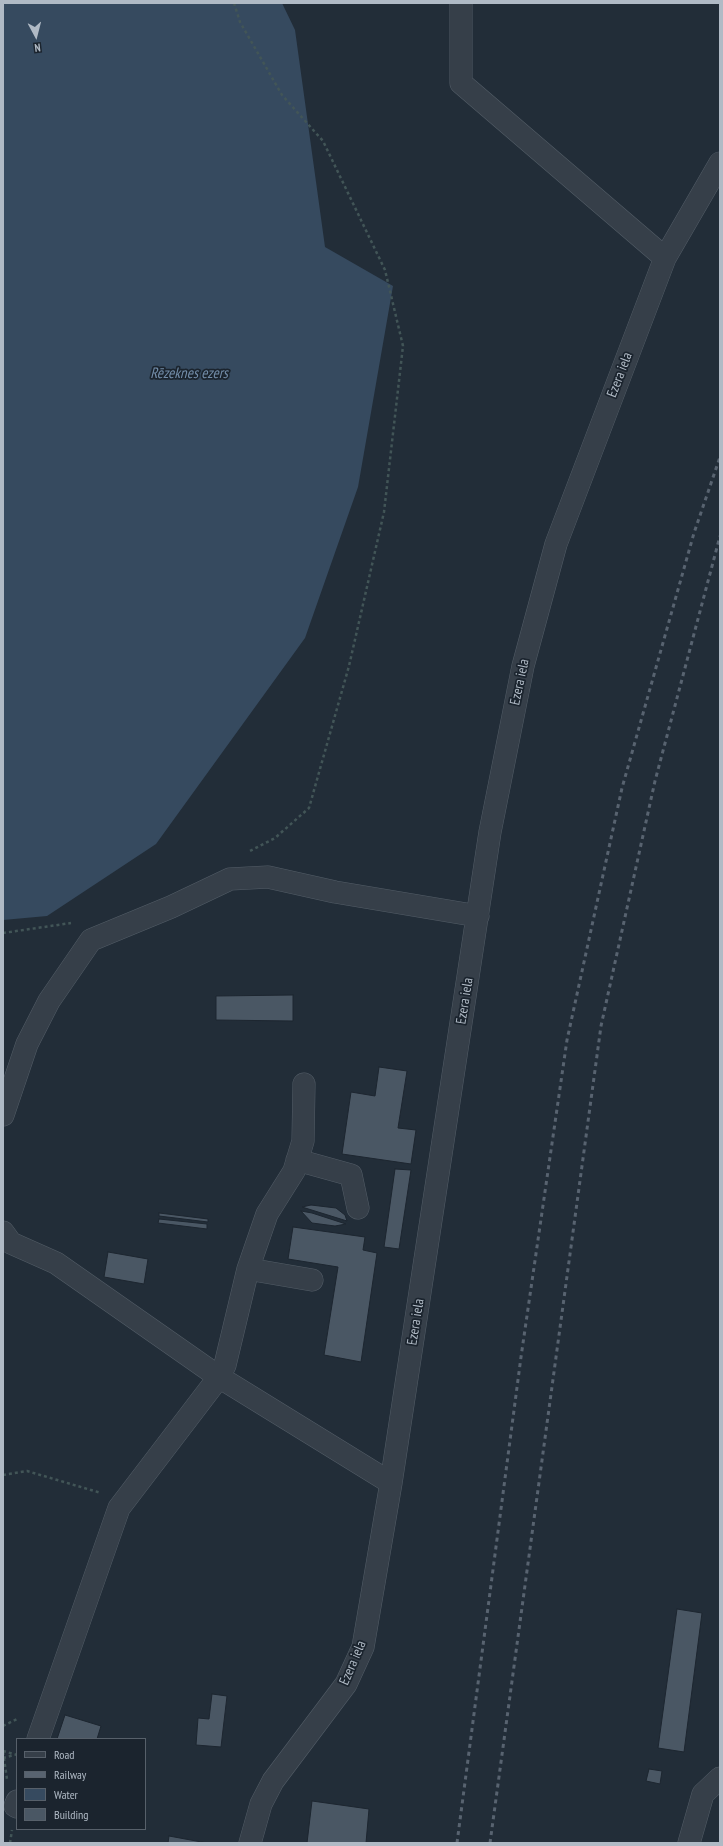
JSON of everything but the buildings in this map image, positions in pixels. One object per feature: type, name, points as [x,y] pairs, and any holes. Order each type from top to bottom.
[{"type":"street","points":[[460,3],[460,83],[665,258]]},
{"type":"street","name":"Ezera iela","points":[[250,1843],[261,1804],[273,1781],[346,1684],[363,1647],[391,1483],[490,832],[523,666],[556,544],[665,258],[720,163]]},
{"type":"street","points":[[3,1115],[27,1044],[49,1001],[91,940],[171,907],[230,879],[268,877],[335,892],[478,916]]},
{"type":"street","points":[[38,1738],[118,1508],[220,1377],[225,1365],[248,1269],[267,1214],[294,1171],[298,1160],[303,1141],[304,1084]]},
{"type":"street","points":[[298,1160],[351,1175],[358,1208]]},
{"type":"street","points":[[3,1232],[11,1243],[56,1263],[220,1377],[391,1483]]},
{"type":"street","points":[[248,1269],[312,1280]]},
{"type":"street","points":[[689,1843],[703,1794],[720,1778]]},
{"type":"path","points":[[234,3],[240,22],[282,95],[323,141],[385,270],[403,346],[384,512],[349,666],[309,808],[275,838],[247,853]]},
{"type":"path","points":[[3,933],[76,922]]},
{"type":"path","points":[[3,1475],[27,1471],[98,1491],[118,1508]]},
{"type":"path","points":[[8,1781],[3,1751],[16,1755]]},
{"type":"path","points":[[4,1758],[16,1755]]},
{"type":"water","name":"Rēzeknes ezers","points":[[3,3],[282,3],[295,30],[325,247],[393,286],[358,487],[305,638],[156,844],[47,916],[3,920]]},
{"type":"railway","points":[[457,1843],[521,1357],[567,1040],[622,788],[694,533],[720,457]]},
{"type":"railway","points":[[490,1843],[601,1026],[655,781],[720,536]]}]
